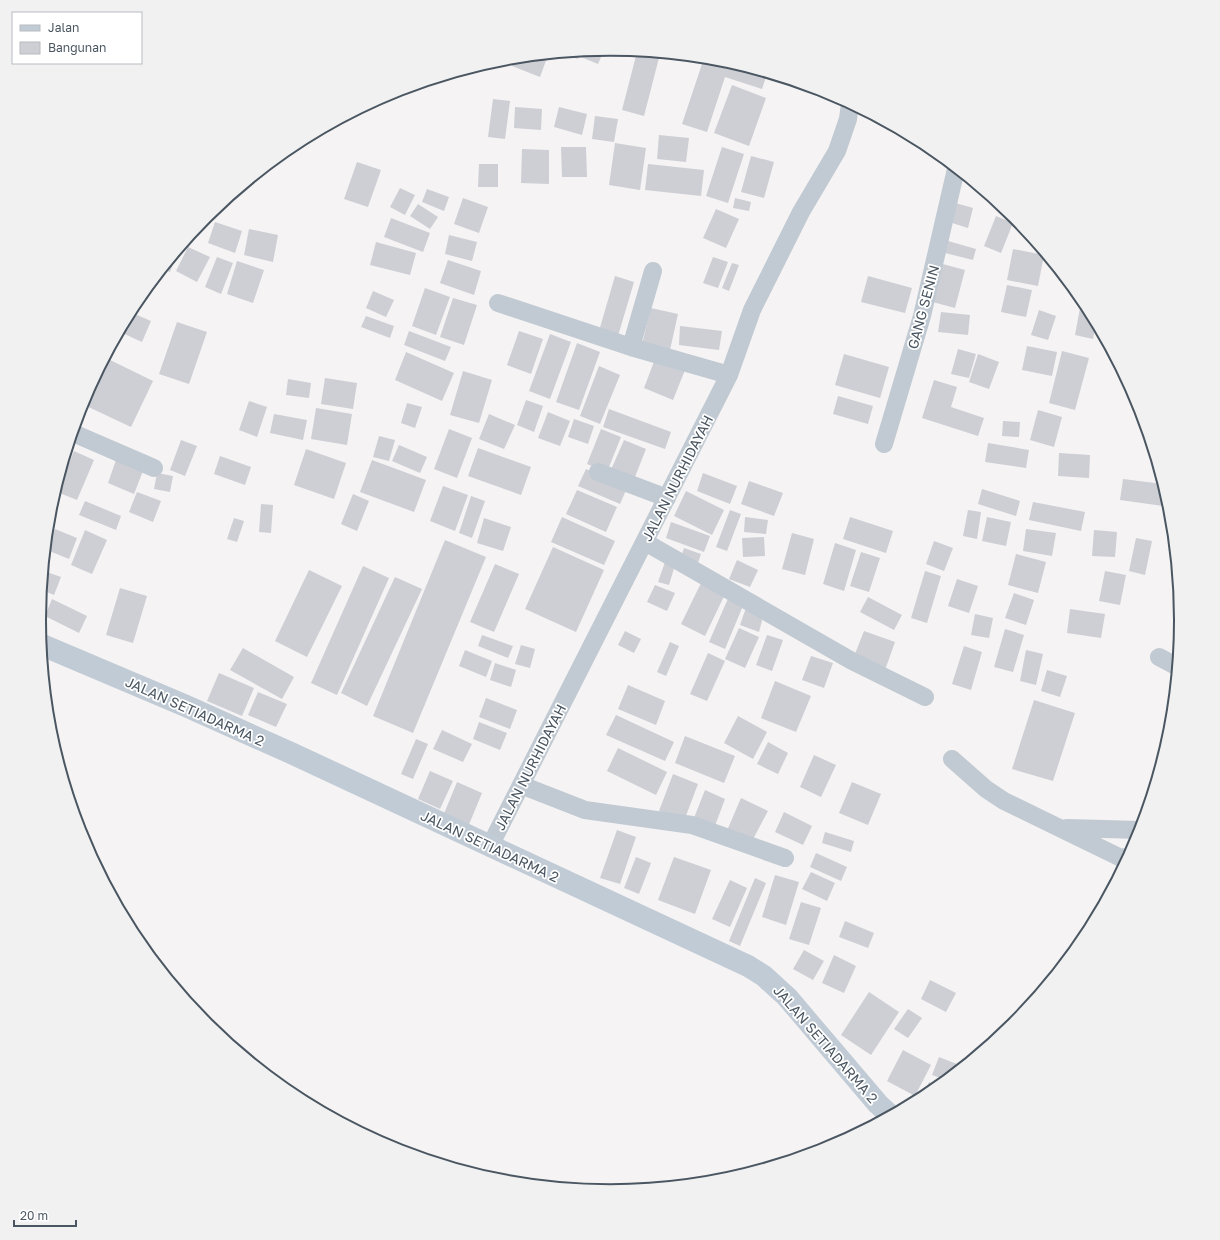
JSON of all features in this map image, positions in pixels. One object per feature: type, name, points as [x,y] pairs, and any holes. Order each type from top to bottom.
[{"type":"main road","name":"JALAN SETIADARMA 2","points":[[47,647],[193,709],[291,753],[748,966],[764,976],[787,997],[878,1104],[886,1111]]},
{"type":"street","name":"JALAN NURHIDAYAH","points":[[490,846],[729,375],[752,310],[801,212],[837,151],[848,119],[849,110]]},
{"type":"street","name":"GANG SENIN","points":[[884,444],[922,316],[955,174]]},
{"type":"street","points":[[631,347],[653,271]]},
{"type":"street","points":[[498,303],[631,347],[729,375]]},
{"type":"street","points":[[78,435],[154,468]]},
{"type":"street","points":[[598,472],[667,498]]},
{"type":"street","points":[[644,542],[852,661],[925,697]]},
{"type":"street","points":[[1159,657],[1172,664]]},
{"type":"street","points":[[952,759],[986,789],[1004,801],[1121,857]]},
{"type":"street","points":[[521,785],[586,810],[692,825],[785,858]]},
{"type":"street","points":[[1059,828],[1133,830]]},
{"type":"building","points":[[601,56],[598,64],[581,57]]},
{"type":"building","points":[[636,57],[659,58],[644,116],[622,110]]},
{"type":"building","points":[[546,60],[540,77],[512,65]]},
{"type":"building","points":[[702,64],[766,78],[762,89],[725,77],[707,132],[682,124]]},
{"type":"building","points":[[732,85],[766,98],[749,146],[714,133]]},
{"type":"building","points":[[493,99],[510,101],[505,139],[488,137]]},
{"type":"building","points":[[515,107],[542,109],[541,130],[514,128]]},
{"type":"building","points":[[559,107],[587,114],[582,135],[554,127]]},
{"type":"building","points":[[595,116],[618,119],[614,142],[592,139]]},
{"type":"building","points":[[659,135],[689,138],[686,162],[657,159]]},
{"type":"building","points":[[615,143],[646,148],[640,190],[609,185]]},
{"type":"building","points":[[561,147],[586,147],[587,177],[562,177]]},
{"type":"building","points":[[722,147],[744,154],[728,203],[706,196]]},
{"type":"building","points":[[522,149],[549,150],[549,184],[521,183]]},
{"type":"building","points":[[751,156],[774,162],[764,198],[741,192]]},
{"type":"building","points":[[357,162],[381,170],[368,207],[344,199]]},
{"type":"building","points":[[479,164],[498,164],[498,187],[478,187]]},
{"type":"building","points":[[648,164],[704,170],[701,196],[645,190]]},
{"type":"building","points":[[400,188],[415,195],[405,215],[390,207]]},
{"type":"building","points":[[427,189],[449,197],[444,211],[422,202]]},
{"type":"building","points":[[463,198],[488,207],[479,233],[454,224]]},
{"type":"building","points":[[735,198],[751,202],[749,211],[733,208]]},
{"type":"building","points":[[952,202],[973,208],[968,228],[946,221]]},
{"type":"building","points":[[418,204],[438,217],[430,229],[410,216]]},
{"type":"building","points":[[716,209],[739,219],[726,248],[703,238]]},
{"type":"building","points":[[996,216],[1010,222],[1012,225],[1001,253],[984,246]]},
{"type":"building","points":[[391,218],[430,233],[423,252],[384,237]]},
{"type":"building","points":[[215,222],[242,231],[235,253],[208,243]]},
{"type":"building","points":[[249,229],[278,235],[273,262],[244,255]]},
{"type":"building","points":[[449,235],[477,242],[472,261],[445,254]]},
{"type":"building","points":[[948,241],[976,249],[973,260],[945,253]]},
{"type":"building","points":[[376,242],[416,253],[410,275],[370,265]]},
{"type":"building","points":[[188,247],[210,257],[197,282],[176,271]]},
{"type":"building","points":[[1013,249],[1039,254],[1043,260],[1038,286],[1007,280]]},
{"type":"building","points":[[217,257],[233,263],[221,294],[205,287]]},
{"type":"building","points":[[713,257],[728,262],[718,288],[703,283]]},
{"type":"building","points":[[448,260],[481,271],[474,295],[440,283]]},
{"type":"building","points":[[237,261],[264,270],[253,303],[227,294]]},
{"type":"building","points":[[732,263],[739,265],[729,291],[722,288]]},
{"type":"building","points":[[939,263],[965,270],[955,308],[929,301]]},
{"type":"building","points":[[615,276],[634,282],[618,336],[599,331]]},
{"type":"building","points":[[868,276],[912,288],[905,313],[861,302]]},
{"type":"building","points":[[1007,285],[1032,290],[1026,317],[1001,312]]},
{"type":"building","points":[[425,288],[450,297],[436,335],[412,326]]},
{"type":"building","points":[[373,291],[394,300],[386,317],[366,308]]},
{"type":"building","points":[[453,298],[477,305],[464,345],[440,337]]},
{"type":"building","points":[[651,308],[678,314],[670,350],[642,344]]},
{"type":"building","points":[[1080,308],[1094,332],[1093,339],[1075,335]]},
{"type":"building","points":[[1039,310],[1056,316],[1048,340],[1031,335]]},
{"type":"building","points":[[941,312],[970,315],[968,335],[938,332]]},
{"type":"building","points":[[136,315],[151,321],[142,342],[124,334]]},
{"type":"building","points":[[366,316],[394,326],[390,338],[361,327]]},
{"type":"building","points":[[177,322],[207,332],[189,384],[159,374]]},
{"type":"building","points":[[680,326],[722,331],[719,350],[679,345]]},
{"type":"building","points":[[409,331],[451,347],[445,361],[404,345]]},
{"type":"building","points":[[519,331],[543,339],[531,374],[507,365]]},
{"type":"building","points":[[550,334],[571,342],[550,399],[529,391]]},
{"type":"building","points":[[577,343],[600,352],[579,410],[556,402]]},
{"type":"building","points":[[1027,346],[1057,352],[1052,376],[1022,370]]},
{"type":"building","points":[[958,349],[976,354],[969,378],[951,374]]},
{"type":"building","points":[[1062,351],[1089,358],[1075,410],[1049,403]]},
{"type":"building","points":[[406,352],[454,373],[442,401],[395,380]]},
{"type":"building","points":[[844,354],[889,367],[880,398],[835,385]]},
{"type":"building","points":[[978,354],[999,362],[989,389],[969,382]]},
{"type":"building","points":[[655,359],[685,370],[673,400],[644,388]]},
{"type":"building","points":[[110,360],[153,381],[131,427],[88,407]]},
{"type":"building","points":[[599,366],[620,375],[600,424],[580,416]]},
{"type":"building","points":[[463,371],[492,380],[479,423],[450,415]]},
{"type":"building","points":[[325,378],[357,383],[353,409],[321,404]]},
{"type":"building","points":[[288,379],[311,383],[309,398],[286,395]]},
{"type":"building","points":[[934,380],[957,387],[951,407],[984,418],[978,436],[922,418]]},
{"type":"building","points":[[838,396],[873,406],[868,424],[833,414]]},
{"type":"building","points":[[526,400],[543,406],[534,432],[517,425]]},
{"type":"building","points":[[249,401],[267,407],[257,437],[239,430]]},
{"type":"building","points":[[407,403],[422,407],[415,428],[401,423]]},
{"type":"building","points":[[316,408],[352,414],[347,445],[311,439]]},
{"type":"building","points":[[609,409],[671,432],[665,449],[603,427]]},
{"type":"building","points":[[1038,410],[1062,417],[1054,447],[1030,440]]},
{"type":"building","points":[[548,412],[570,421],[560,446],[538,438]]},
{"type":"building","points":[[274,414],[307,420],[303,440],[270,433]]},
{"type":"building","points":[[489,414],[515,425],[504,449],[479,439]]},
{"type":"building","points":[[574,419],[594,426],[588,444],[568,437]]},
{"type":"building","points":[[1003,421],[1020,422],[1019,437],[1002,436]]},
{"type":"building","points":[[449,429],[472,438],[457,478],[434,469]]},
{"type":"building","points":[[601,429],[621,437],[607,472],[587,464]]},
{"type":"building","points":[[379,436],[395,440],[389,461],[373,457]]},
{"type":"building","points":[[181,440],[197,446],[185,476],[170,470]]},
{"type":"building","points":[[624,440],[646,449],[633,482],[610,472]]},
{"type":"building","points":[[988,443],[1029,450],[1026,468],[985,462]]},
{"type":"building","points":[[399,445],[427,457],[420,473],[392,461]]},
{"type":"building","points":[[478,448],[531,467],[521,495],[468,476]]},
{"type":"building","points":[[306,449],[346,463],[334,499],[294,485]]},
{"type":"building","points":[[74,451],[94,460],[77,500],[61,493],[67,469]]},
{"type":"building","points":[[1059,453],[1090,455],[1089,478],[1058,476]]},
{"type":"building","points":[[220,456],[251,467],[245,485],[214,474]]},
{"type":"building","points":[[116,460],[143,471],[134,494],[108,483]]},
{"type":"building","points":[[372,460],[426,480],[414,512],[360,492]]},
{"type":"building","points":[[586,469],[627,488],[620,504],[578,486]]},
{"type":"building","points":[[157,473],[173,476],[170,492],[154,489]]},
{"type":"building","points":[[703,473],[737,486],[730,504],[697,491]]},
{"type":"building","points":[[1123,479],[1157,483],[1162,506],[1120,500]]},
{"type":"building","points":[[749,481],[783,493],[774,516],[741,504]]},
{"type":"building","points":[[443,486],[468,495],[455,531],[430,521]]},
{"type":"building","points":[[982,489],[1020,501],[1016,516],[978,504]]},
{"type":"building","points":[[577,490],[617,507],[606,532],[566,514]]},
{"type":"building","points":[[686,491],[724,510],[712,535],[674,516]]},
{"type":"building","points":[[137,492],[161,501],[153,522],[129,512]]},
{"type":"building","points":[[353,494],[369,501],[357,531],[341,524]]},
{"type":"building","points":[[471,496],[485,501],[472,538],[459,533]]},
{"type":"building","points":[[85,501],[121,516],[116,530],[79,515]]},
{"type":"building","points":[[1033,502],[1085,512],[1081,531],[1029,520]]},
{"type":"building","points":[[261,504],[273,505],[271,533],[259,532]]},
{"type":"building","points":[[730,510],[741,514],[727,551],[716,547]]},
{"type":"building","points":[[968,510],[981,512],[977,539],[963,536]]},
{"type":"building","points":[[562,517],[615,541],[604,565],[551,542]]},
{"type":"building","points":[[745,517],[768,520],[766,534],[744,532]]},
{"type":"building","points":[[850,517],[893,531],[886,553],[843,539]]},
{"type":"building","points":[[987,517],[1011,522],[1006,546],[982,541]]},
{"type":"building","points":[[234,518],[244,521],[237,542],[227,539]]},
{"type":"building","points":[[484,518],[511,527],[503,551],[477,543]]},
{"type":"building","points":[[671,522],[710,536],[704,552],[666,538]]},
{"type":"building","points":[[55,529],[77,538],[69,559],[50,551]]},
{"type":"building","points":[[1026,529],[1056,533],[1052,556],[1023,551]]},
{"type":"building","points":[[85,530],[107,540],[92,574],[71,565]]},
{"type":"building","points":[[1094,530],[1117,532],[1115,557],[1092,556]]},
{"type":"building","points":[[792,533],[814,539],[805,575],[782,569]]},
{"type":"building","points":[[764,537],[765,556],[743,557],[742,538]]},
{"type":"building","points":[[1136,538],[1152,541],[1145,575],[1129,571]]},
{"type":"building","points":[[445,540],[486,557],[413,733],[373,716]]},
{"type":"building","points":[[934,541],[953,548],[944,571],[926,564]]},
{"type":"building","points":[[835,543],[856,550],[844,591],[823,584]]},
{"type":"building","points":[[553,547],[604,570],[576,632],[525,609]]},
{"type":"building","points":[[684,548],[701,554],[697,566],[680,560]]},
{"type":"building","points":[[861,552],[880,558],[869,592],[850,586]]},
{"type":"building","points":[[1016,554],[1046,562],[1038,593],[1008,585]]},
{"type":"building","points":[[737,560],[758,570],[750,587],[729,579]]},
{"type":"building","points":[[665,562],[675,565],[669,585],[658,582]]},
{"type":"building","points":[[495,564],[519,574],[494,632],[470,622]]},
{"type":"building","points":[[363,566],[389,578],[337,695],[311,683]]},
{"type":"building","points":[[309,570],[342,586],[307,657],[275,641]]},
{"type":"building","points":[[925,571],[941,576],[927,623],[911,618]]},
{"type":"building","points":[[1105,571],[1126,575],[1120,605],[1099,601]]},
{"type":"building","points":[[48,572],[61,577],[54,595],[47,592]]},
{"type":"building","points":[[395,577],[422,589],[367,706],[341,693]]},
{"type":"building","points":[[703,579],[727,590],[705,636],[681,624]]},
{"type":"building","points":[[957,579],[978,586],[969,613],[948,606]]},
{"type":"building","points":[[655,585],[675,593],[667,611],[647,602]]},
{"type":"building","points":[[120,588],[147,596],[133,643],[106,635]]},
{"type":"building","points":[[1014,593],[1034,600],[1026,625],[1005,618]]},
{"type":"building","points":[[730,594],[745,601],[725,649],[709,642]]},
{"type":"building","points":[[868,597],[902,615],[894,630],[860,612]]},
{"type":"building","points":[[52,599],[87,616],[79,633],[46,617]]},
{"type":"building","points":[[748,602],[764,613],[759,632],[740,625]]},
{"type":"building","points":[[1070,609],[1105,614],[1101,638],[1067,633]]},
{"type":"building","points":[[975,614],[993,618],[989,638],[971,635]]},
{"type":"building","points":[[739,628],[759,637],[745,668],[725,659]]},
{"type":"building","points":[[1005,629],[1024,635],[1013,672],[994,667]]},
{"type":"building","points":[[625,631],[641,639],[634,653],[618,645]]},
{"type":"building","points":[[864,631],[895,642],[885,670],[853,659]]},
{"type":"building","points":[[482,635],[513,646],[508,658],[478,646]]},
{"type":"building","points":[[767,635],[783,640],[772,671],[756,665]]},
{"type":"building","points":[[670,642],[679,646],[666,676],[657,672]]},
{"type":"building","points":[[521,645],[535,649],[530,668],[515,664]]},
{"type":"building","points":[[964,646],[982,652],[971,690],[952,684]]},
{"type":"building","points":[[243,648],[294,677],[282,699],[230,670]]},
{"type":"building","points":[[465,650],[492,661],[486,677],[459,666]]},
{"type":"building","points":[[1026,650],[1043,654],[1036,685],[1020,681]]},
{"type":"building","points":[[708,653],[725,661],[707,701],[690,694]]},
{"type":"building","points":[[811,656],[833,663],[824,688],[802,680]]},
{"type":"building","points":[[495,663],[516,670],[511,687],[490,680]]},
{"type":"building","points":[[1047,670],[1067,676],[1060,697],[1041,691]]},
{"type":"building","points":[[219,673],[254,688],[242,716],[207,701]]},
{"type":"building","points":[[775,681],[811,696],[796,732],[761,718]]},
{"type":"building","points":[[628,685],[665,701],[656,725],[618,709]]},
{"type":"building","points":[[258,692],[287,704],[276,727],[248,715]]},
{"type":"building","points":[[486,698],[517,710],[510,729],[479,717]]},
{"type":"building","points":[[1034,700],[1075,713],[1053,781],[1012,769]]},
{"type":"building","points":[[616,715],[674,742],[665,761],[606,735]]},
{"type":"building","points":[[738,716],[767,732],[753,759],[724,743]]},
{"type":"building","points":[[479,722],[507,733],[500,750],[473,739]]},
{"type":"building","points":[[442,730],[472,744],[463,762],[433,749]]},
{"type":"building","points":[[685,736],[735,756],[724,783],[675,763]]},
{"type":"building","points":[[416,739],[428,744],[413,779],[401,774]]},
{"type":"building","points":[[768,742],[788,753],[778,774],[757,764]]},
{"type":"building","points":[[618,748],[667,772],[656,795],[607,771]]},
{"type":"building","points":[[814,755],[836,765],[821,797],[800,787]]},
{"type":"building","points":[[430,771],[453,781],[440,809],[418,799]]},
{"type":"building","points":[[673,774],[698,784],[684,821],[659,811]]},
{"type":"building","points":[[457,782],[482,793],[468,827],[443,816]]},
{"type":"building","points":[[852,782],[881,794],[868,825],[839,813]]},
{"type":"building","points":[[705,790],[725,799],[713,831],[692,823]]},
{"type":"building","points":[[741,798],[768,811],[751,843],[726,833]]},
{"type":"building","points":[[784,812],[812,826],[803,845],[775,832]]},
{"type":"building","points":[[617,830],[636,837],[620,884],[600,878]]},
{"type":"building","points":[[825,832],[854,841],[851,852],[822,843]]},
{"type":"building","points":[[816,853],[847,867],[841,881],[810,867]]},
{"type":"building","points":[[636,857],[651,863],[639,894],[624,888]]},
{"type":"building","points":[[674,857],[711,870],[695,914],[658,900]]},
{"type":"building","points":[[811,872],[835,883],[827,901],[802,889]]},
{"type":"building","points":[[775,875],[799,882],[786,925],[762,917]]},
{"type":"building","points":[[755,878],[766,883],[740,946],[729,941]]},
{"type":"building","points":[[730,880],[747,888],[730,927],[712,919]]},
{"type":"building","points":[[801,902],[821,908],[809,945],[789,939]]},
{"type":"building","points":[[845,921],[874,933],[868,948],[839,937]]},
{"type":"building","points":[[804,950],[824,961],[813,980],[793,969]]},
{"type":"building","points":[[834,955],[856,966],[844,993],[822,983]]},
{"type":"building","points":[[930,980],[956,993],[946,1012],[921,999]]},
{"type":"building","points":[[869,992],[899,1012],[871,1055],[841,1035]]},
{"type":"building","points":[[908,1009],[922,1018],[908,1038],[894,1029]]},
{"type":"building","points":[[903,1050],[931,1065],[917,1093],[913,1095],[887,1081]]},
{"type":"building","points":[[939,1057],[957,1064],[939,1077],[932,1075]]}]
